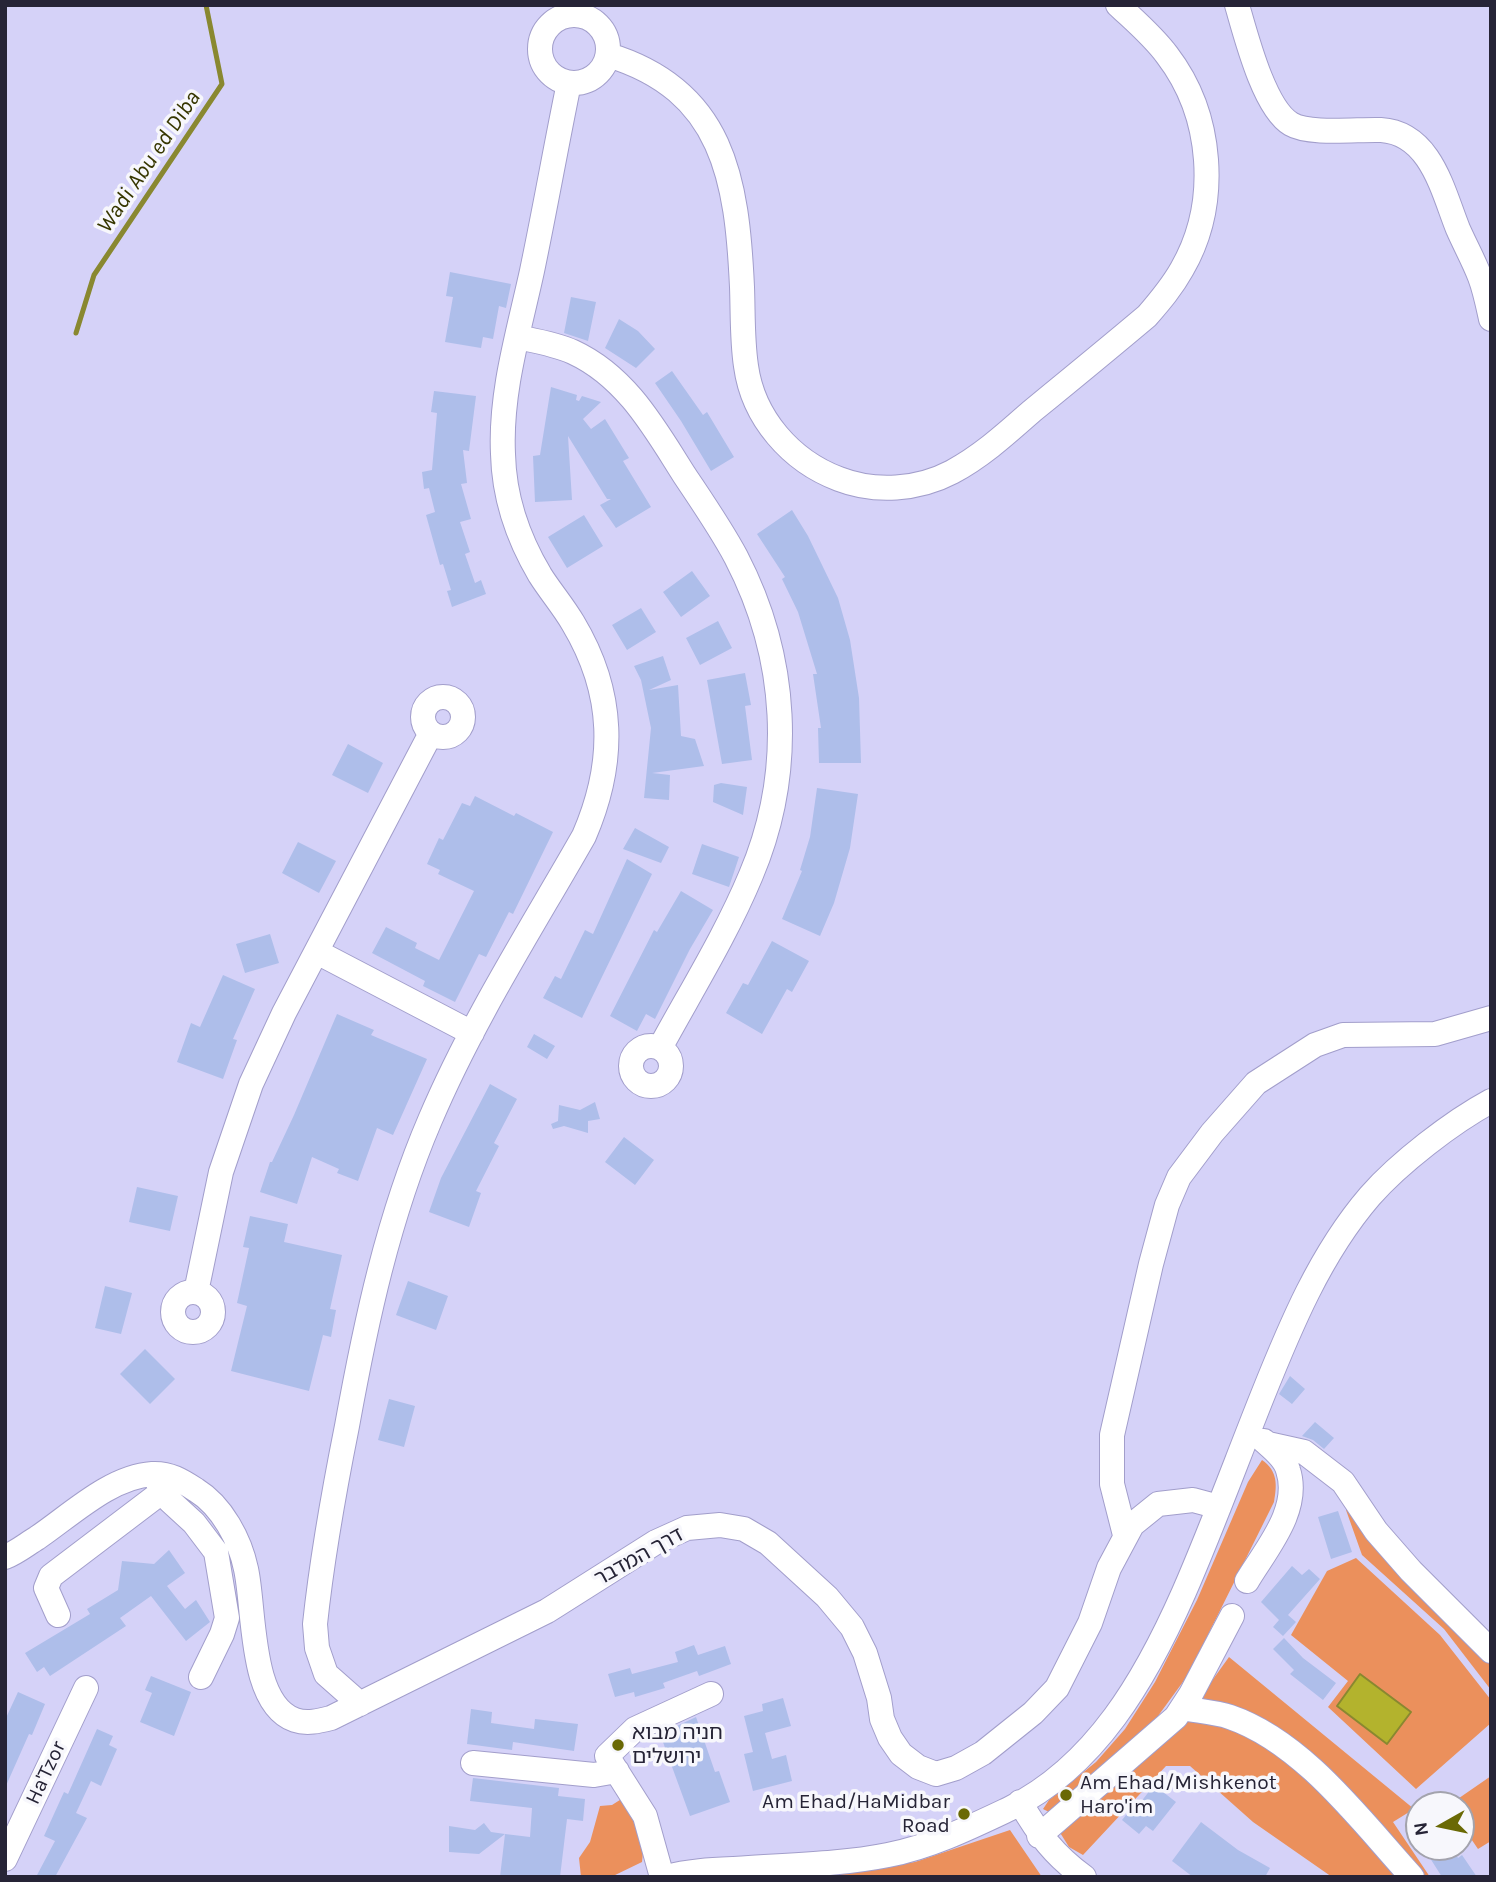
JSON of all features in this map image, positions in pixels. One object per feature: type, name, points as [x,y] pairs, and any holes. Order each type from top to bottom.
[{"type":"street","points":[[608,55],[647,70],[679,91],[704,119],[719,145],[734,199],[746,368],[756,402],[773,431],[796,455],[822,473],[852,484],[884,488],[918,485],[951,473],[983,452],[1147,316],[1167,293],[1184,267],[1196,239],[1207,177],[1205,145],[1198,114],[1185,83],[1167,54],[1143,27],[1118,5]]},
{"type":"street","points":[[1237,5],[1265,93],[1276,110],[1292,125],[1318,130],[1384,130],[1402,135],[1421,150],[1438,175],[1458,230],[1481,278],[1491,319]]},
{"type":"street","points":[[569,15],[590,19],[605,33],[608,55],[595,77],[580,83],[569,83],[550,74],[541,55],[544,34],[554,22],[569,15]]},
{"type":"street","points":[[360,1704],[326,1674],[317,1648],[314,1624],[364,1336],[381,1262],[420,1144],[445,1087],[472,1033],[584,836],[601,788],[607,752],[606,715],[595,667],[572,621],[527,552],[510,505],[504,468],[503,429],[509,373],[569,83]]},
{"type":"street","points":[[517,337],[559,347],[585,359],[616,381],[644,413],[736,558],[768,638],[777,678],[781,717],[780,757],[775,796],[765,835],[752,874],[734,912],[660,1048]]},
{"type":"street","points":[[196,1292],[214,1200],[239,1115],[266,1050],[432,733]]},
{"type":"street","points":[[317,952],[472,1033]]},
{"type":"street","points":[[1125,1535],[1112,1485],[1112,1435],[1151,1264],[1167,1205],[1180,1177],[1212,1133],[1256,1083],[1315,1045],[1343,1035],[1435,1034],[1491,1018]]},
{"type":"street","points":[[612,1763],[645,1816],[664,1877],[889,1855],[931,1842],[1045,1789],[1076,1762],[1112,1722],[1140,1680],[1166,1632],[1219,1507],[1259,1436],[1282,1348],[1307,1292],[1335,1244],[1370,1196],[1407,1161],[1491,1101]]},
{"type":"street","points":[[1247,1581],[1283,1521],[1291,1495],[1288,1469],[1278,1453],[1259,1436]]},
{"type":"street","points":[[1259,1436],[1304,1452],[1343,1482],[1376,1531],[1411,1571],[1491,1651]]},
{"type":"street","points":[[5,1557],[104,1492],[133,1477],[159,1482],[170,1501],[208,1539],[216,1552],[227,1618],[201,1677]]},
{"type":"street","name":"דרך המדבר","points":[[159,1482],[177,1477],[204,1495],[235,1537],[246,1568],[260,1675],[280,1711],[295,1720],[312,1723],[331,1718],[547,1611],[656,1542],[688,1528],[720,1525],[744,1529],[768,1543],[827,1597],[852,1628],[865,1653],[879,1698],[882,1719],[891,1738],[901,1754],[918,1767],[936,1774],[956,1768],[983,1753],[1033,1713],[1057,1688],[1090,1623],[1109,1568],[1132,1525],[1158,1504],[1193,1500],[1219,1507]]},
{"type":"street","points":[[58,1615],[46,1588],[51,1576],[159,1482]]},
{"type":"street","points":[[1039,1836],[1176,1717],[1232,1616]]},
{"type":"street","name":"Ha'Tzor","points":[[5,1858],[86,1688]]},
{"type":"street","points":[[473,1763],[594,1775],[612,1763],[635,1729],[711,1694]]},
{"type":"street","points":[[1182,1708],[1229,1717],[1260,1731],[1295,1755],[1412,1877]]},
{"type":"street","points":[[1020,1802],[1039,1836],[1063,1862],[1084,1877]]},
{"type":"shaded area","points":[[1262,1460],[1274,1474],[1274,1502],[1188,1675],[1158,1716],[1053,1814],[1043,1809],[1049,1800],[1096,1762],[1125,1729],[1155,1682],[1197,1600],[1248,1482]]},
{"type":"shaded area","points":[[1356,1509],[1378,1546],[1491,1665],[1491,1690],[1444,1629],[1362,1555],[1346,1510]]},
{"type":"shaded area","points":[[1356,1558],[1440,1635],[1491,1700],[1491,1723],[1416,1789],[1328,1707],[1348,1681],[1291,1635],[1327,1571]]},
{"type":"shaded area","points":[[1229,1657],[1405,1802],[1405,1815],[1393,1822],[1405,1840],[1405,1861],[1419,1861],[1430,1877],[1332,1877],[1253,1822],[1190,1766],[1166,1766],[1083,1855],[1069,1847],[1059,1831],[1201,1696]]},
{"type":"shaded area","points":[[1360,1674],[1411,1712],[1387,1744],[1337,1706]]},
{"type":"shaded area","points":[[1491,1776],[1491,1841],[1478,1849],[1475,1845],[1475,1791],[1469,1791]]},
{"type":"shaded area","points":[[623,1798],[644,1843],[642,1862],[611,1877],[581,1877],[579,1858],[590,1842],[600,1806],[612,1805]]},
{"type":"shaded area","points":[[1010,1830],[1042,1877],[811,1877],[915,1862]]},
{"type":"building","points":[[450,272],[511,284],[506,308],[499,306],[493,339],[483,337],[481,348],[445,342],[453,297],[446,296]]},
{"type":"building","points":[[571,297],[596,302],[588,341],[564,333]]},
{"type":"building","points":[[619,319],[638,331],[655,349],[636,368],[605,348]]},
{"type":"building","points":[[672,371],[703,415],[707,412],[734,457],[711,471],[655,383]]},
{"type":"building","points":[[551,387],[577,395],[576,400],[579,401],[582,396],[601,402],[583,419],[591,429],[605,419],[629,458],[623,461],[651,507],[616,528],[600,505],[611,499],[607,499],[568,436],[572,500],[535,502],[533,456],[540,455]]},
{"type":"building","points":[[434,391],[476,396],[469,451],[463,450],[467,483],[461,484],[471,519],[460,522],[470,552],[465,554],[475,583],[481,580],[486,594],[452,607],[447,591],[451,590],[443,564],[440,565],[426,515],[435,512],[429,488],[424,489],[422,472],[432,470],[437,413],[431,412]]},
{"type":"building","points":[[792,510],[808,536],[838,598],[850,640],[859,698],[861,763],[819,763],[818,728],[821,728],[813,674],[817,674],[798,612],[782,579],[785,577],[757,534]]},
{"type":"building","points":[[584,515],[603,546],[567,568],[548,537]]},
{"type":"building","points":[[692,571],[710,596],[681,617],[663,592]]},
{"type":"building","points":[[641,608],[656,632],[627,650],[612,625]]},
{"type":"building","points":[[718,621],[732,648],[700,665],[686,638]]},
{"type":"building","points":[[663,656],[671,680],[649,690],[678,685],[681,736],[695,739],[704,766],[652,773],[670,775],[669,800],[644,798],[651,728],[641,680],[634,666]]},
{"type":"building","points":[[745,673],[751,705],[745,706],[752,760],[722,764],[707,680]]},
{"type":"building","points":[[348,744],[383,763],[368,793],[332,775]]},
{"type":"building","points":[[721,783],[747,787],[743,815],[713,802],[714,785]]},
{"type":"building","points":[[817,788],[858,794],[850,848],[834,903],[820,936],[782,919],[802,871],[800,870],[810,837]]},
{"type":"building","points":[[475,796],[553,832],[513,914],[509,912],[486,957],[479,954],[455,1002],[423,986],[425,981],[372,953],[386,927],[417,943],[415,948],[439,960],[474,891],[438,874],[440,870],[427,864],[439,838],[443,840],[462,803],[470,806]]},
{"type":"building","points":[[635,828],[669,847],[661,863],[623,849]]},
{"type":"building","points":[[298,842],[336,861],[319,893],[282,873]]},
{"type":"building","points":[[702,844],[739,857],[729,887],[692,874]]},
{"type":"building","points":[[627,859],[652,874],[582,1018],[543,998],[555,976],[561,979],[585,930],[593,934]]},
{"type":"building","points":[[681,891],[713,910],[655,1019],[646,1014],[637,1031],[610,1016],[654,930],[657,932]]},
{"type":"building","points":[[270,934],[279,963],[245,973],[236,944]]},
{"type":"building","points":[[772,941],[809,961],[792,992],[787,989],[762,1034],[726,1013],[743,983],[748,985]]},
{"type":"building","points":[[223,975],[255,989],[233,1039],[237,1040],[223,1079],[177,1062],[191,1023],[200,1027]]},
{"type":"building","points":[[337,1014],[374,1030],[371,1035],[427,1059],[393,1135],[377,1128],[358,1181],[337,1173],[339,1169],[312,1157],[297,1204],[260,1192],[270,1162],[294,1115]]},
{"type":"building","points":[[534,1034],[555,1046],[547,1059],[527,1047]]},
{"type":"building","points":[[490,1084],[517,1099],[494,1143],[499,1146],[476,1191],[481,1193],[469,1227],[429,1212],[441,1178]]},
{"type":"building","points":[[595,1102],[600,1119],[588,1121],[588,1133],[564,1126],[553,1129],[551,1124],[558,1121],[559,1105],[580,1110]]},
{"type":"building","points":[[624,1137],[654,1160],[635,1185],[605,1162]]},
{"type":"building","points":[[137,1187],[178,1196],[170,1231],[129,1222]]},
{"type":"building","points":[[250,1216],[288,1224],[284,1242],[342,1255],[330,1309],[336,1310],[331,1337],[323,1335],[309,1391],[231,1371],[247,1306],[237,1303],[249,1248],[243,1247]]},
{"type":"building","points":[[408,1281],[448,1296],[436,1330],[396,1315]]},
{"type":"building","points":[[105,1286],[132,1293],[121,1334],[95,1328]]},
{"type":"building","points":[[145,1349],[175,1379],[150,1404],[120,1374]]},
{"type":"building","points":[[1290,1376],[1305,1389],[1292,1404],[1279,1394]]},
{"type":"building","points":[[389,1399],[415,1406],[404,1447],[378,1440]]},
{"type":"building","points":[[1315,1422],[1334,1438],[1324,1449],[1313,1440],[1302,1436]]},
{"type":"building","points":[[1338,1511],[1352,1552],[1331,1559],[1318,1517]]},
{"type":"building","points":[[169,1550],[185,1573],[167,1586],[185,1609],[196,1600],[210,1622],[186,1641],[151,1596],[120,1618],[126,1626],[50,1676],[44,1667],[37,1672],[25,1653],[90,1614],[87,1609],[118,1590],[122,1561],[154,1564]]},
{"type":"building","points":[[1292,1566],[1302,1575],[1309,1569],[1320,1579],[1288,1615],[1296,1622],[1283,1636],[1273,1627],[1279,1620],[1261,1602]]},
{"type":"building","points":[[1284,1638],[1303,1658],[1336,1683],[1323,1700],[1290,1674],[1294,1670],[1273,1649]]},
{"type":"building","points":[[694,1645],[698,1655],[725,1646],[731,1664],[699,1676],[697,1671],[663,1683],[665,1688],[635,1697],[634,1692],[615,1697],[608,1674],[630,1668],[632,1674],[678,1662],[675,1652]]},
{"type":"building","points":[[151,1676],[191,1692],[174,1736],[140,1722],[152,1693],[145,1690]]},
{"type":"building","points":[[18,1692],[45,1704],[5,1788],[5,1720]]},
{"type":"building","points":[[783,1698],[791,1726],[765,1733],[772,1759],[786,1755],[792,1781],[753,1791],[744,1754],[753,1752],[744,1716],[763,1711],[762,1704]]},
{"type":"building","points":[[471,1709],[492,1712],[491,1723],[534,1729],[535,1719],[578,1724],[574,1751],[513,1742],[512,1750],[467,1744]]},
{"type":"building","points":[[696,1717],[715,1772],[719,1771],[730,1802],[690,1816],[660,1734]]},
{"type":"building","points":[[97,1729],[113,1736],[109,1745],[117,1749],[101,1786],[91,1781],[76,1813],[87,1818],[55,1877],[36,1877],[55,1841],[44,1836],[64,1792],[68,1794]]},
{"type":"building","points":[[473,1778],[559,1788],[558,1796],[585,1799],[583,1821],[567,1819],[560,1877],[500,1877],[505,1834],[530,1837],[532,1808],[470,1801]]},
{"type":"building","points":[[1154,1785],[1176,1802],[1153,1831],[1146,1826],[1139,1834],[1122,1820],[1134,1805],[1137,1807]]},
{"type":"building","points":[[1201,1822],[1238,1850],[1270,1868],[1265,1877],[1193,1877],[1172,1861]]},
{"type":"building","points":[[484,1823],[491,1832],[505,1834],[479,1854],[449,1852],[449,1826],[475,1830]]},
{"type":"building","points":[[1432,1861],[1466,1861],[1477,1877],[1442,1877]]},
{"type":"waterway","name":"Wadi Abu ed Diba","points":[[76,333],[94,275],[222,84],[206,5]]},
{"type":"place","name":"חניה מבוא ירושלים","points":[[618,1745]]},
{"type":"place","name":"Am Ehad/Mishkenot Haro'im","points":[[1066,1795]]},
{"type":"place","name":"Am Ehad/HaMidbar Road","points":[[964,1814]]}]
